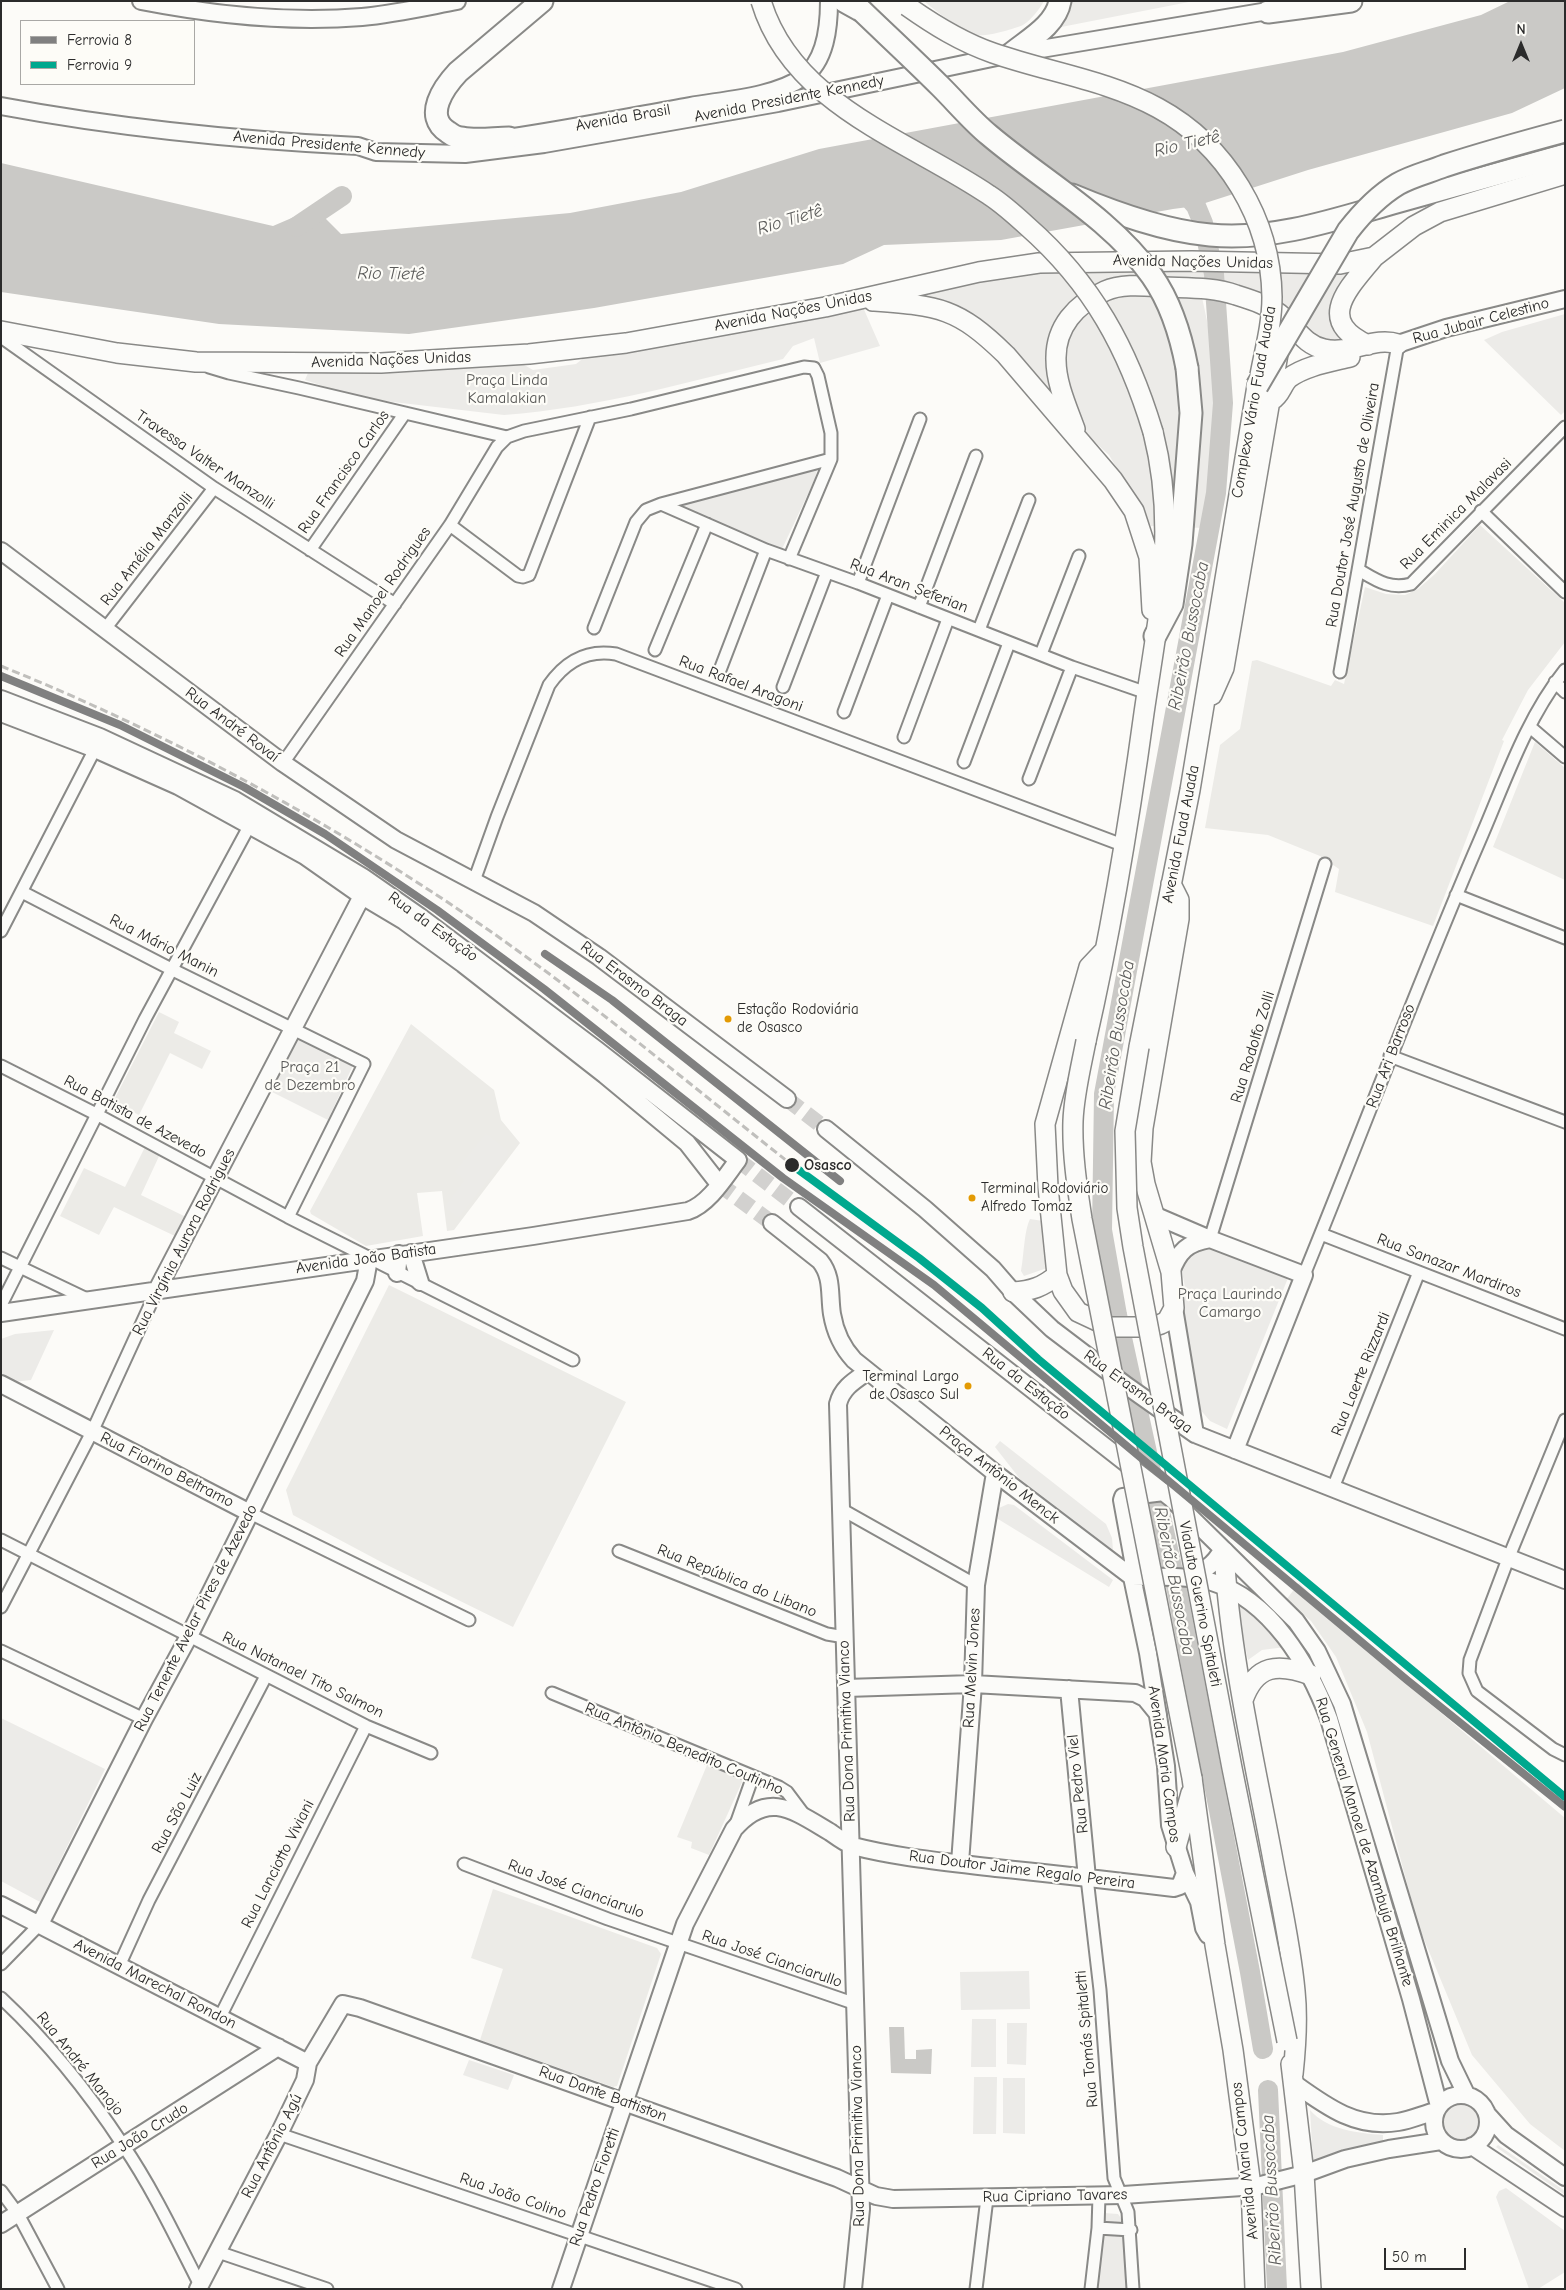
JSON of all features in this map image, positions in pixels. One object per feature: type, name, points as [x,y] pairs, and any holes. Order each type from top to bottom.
[{"type":"highway","points":[[509,138],[461,138],[451,134],[443,129],[437,120],[438,101],[446,84],[458,72],[542,1]]},
{"type":"highway","points":[[1011,54],[1050,21],[1059,8],[1060,1]]},
{"type":"highway","points":[[1268,12],[1351,1]]},
{"type":"highway","points":[[852,4],[987,134],[1060,190],[1133,253],[1153,278],[1177,327],[1187,368],[1191,413],[1181,544],[1172,604],[1155,636]]},
{"type":"highway","points":[[1263,394],[1348,231],[1360,215],[1382,195],[1398,184],[1420,174],[1468,158],[1565,131]]},
{"type":"highway","points":[[1060,190],[1100,207],[1193,233],[1211,235],[1274,232],[1299,228],[1407,200],[1565,155]]},
{"type":"main road","points":[[144,2],[218,13],[300,19],[362,17],[405,12],[457,1]]},
{"type":"main road","points":[[761,1],[773,30],[795,64],[821,90],[858,118],[989,195],[1043,240],[1076,274],[1101,310],[1126,356],[1142,394],[1153,432],[1163,482],[1166,531],[1164,583],[1125,846],[1106,950],[1094,960],[1089,968],[1045,1124],[1048,1187],[1057,1275],[1063,1291],[1078,1312],[1118,1327],[1152,1327],[1162,1324],[1167,1321],[1174,1308]]},
{"type":"main road","name":"Avenida Brasil","points":[[358,146],[376,143],[464,145],[734,98],[785,86],[803,77],[822,50],[827,36],[829,1]]},
{"type":"main road","name":"Avenida Presidente Kennedy","points":[[1,106],[136,128],[358,146],[376,152],[465,154],[544,144],[778,103],[1011,54],[1268,12],[1305,1]]},
{"type":"main road","name":"Complexo Vário Fuad Auada","points":[[904,4],[946,33],[968,43],[993,53],[1112,89],[1157,108],[1187,126],[1208,145],[1246,197],[1258,223],[1268,263],[1272,298],[1263,394],[1217,620]]},
{"type":"main road","name":"Avenida Nações Unidas","points":[[1,331],[117,353],[196,362],[381,363],[529,354],[626,343],[825,307],[979,272],[1039,263],[1192,261],[1340,264],[1374,257],[1414,226],[1440,212],[1565,174]]},
{"type":"main road","points":[[1368,345],[1349,333],[1342,322],[1339,311],[1341,301],[1348,289],[1374,257]]},
{"type":"main road","points":[[1078,440],[1062,394],[1056,361],[1058,338],[1068,316],[1106,290],[1136,286],[1199,288],[1234,294],[1269,308],[1283,317],[1305,340],[1314,346],[1326,350],[1342,351],[1388,341],[1398,344]]},
{"type":"main road","name":"Rua Jubair Celestino","points":[[1398,344],[1455,326],[1565,299]]},
{"type":"main road","points":[[854,300],[933,307],[956,314],[971,324],[1006,355],[1113,480],[1134,511],[1149,557],[1151,604],[1155,636]]},
{"type":"main road","points":[[1203,711],[1224,668],[1263,394],[1277,365],[1283,317]]},
{"type":"main road","points":[[1263,394],[1277,397],[1285,382],[1298,373],[1330,362],[1398,344]]},
{"type":"main road","name":"Rua André Rovaí","points":[[1,551],[283,763],[396,840],[474,881]]},
{"type":"main road","name":"Avenida Fuad Auada","points":[[1139,1048],[1203,711],[1217,620]]},
{"type":"main road","points":[[1,699],[97,743]]},
{"type":"main road","points":[[1,713],[97,743]]},
{"type":"main road","name":"Rua da Estação","points":[[97,743],[178,786],[253,820],[363,877],[419,916],[597,1050],[738,1160],[719,1184],[687,1144],[605,1075],[463,964],[404,921],[362,896],[253,820]]},
{"type":"main road","name":"Rua Virgínia Aurora Rodrigues","points":[[157,1290],[292,1027],[362,896],[363,877]]},
{"type":"main road","name":"Rua Erasmo Braga","points":[[474,881],[534,913],[599,957],[787,1099]]},
{"type":"main road","points":[[1171,884],[1179,900],[1179,919],[1143,1128],[1141,1162],[1144,1184],[1171,1272],[1174,1308],[1195,1434]]},
{"type":"main road","name":"Avenida Maria Campos","points":[[1106,950],[1075,1102],[1073,1122],[1075,1160],[1082,1218],[1193,1783],[1215,1945],[1254,2186],[1256,2289]]},
{"type":"main road","name":"Viaduto Guerino Spitaleti","points":[[1139,1048],[1125,1131],[1124,1156],[1130,1224],[1140,1286],[1230,1758],[1294,2079]]},
{"type":"main road","name":"Rua Erasmo Braga","points":[[826,1129],[925,1209],[993,1269],[1013,1292],[1052,1329],[1142,1398],[1195,1434],[1565,1580]]},
{"type":"main road","name":"Avenida João Batista","points":[[1,1313],[533,1236],[688,1211],[695,1208],[719,1184]]},
{"type":"main road","name":"Rua da Estação","points":[[799,1207],[1157,1490],[1223,1551]]},
{"type":"main road","points":[[1154,1215],[1304,1275]]},
{"type":"main road","points":[[772,1223],[820,1261],[826,1268],[831,1287],[832,1314],[840,1342],[854,1360],[867,1372]]},
{"type":"main road","points":[[1171,1272],[1177,1256],[1184,1249],[1195,1243],[1210,1239]]},
{"type":"main road","points":[[397,1273],[405,1254]]},
{"type":"main road","points":[[405,1254],[420,1282]]},
{"type":"main road","name":"Rua Tenente Avelar Pires de Azevedo","points":[[40,1924],[144,1719],[189,1636],[366,1281],[369,1259]]},
{"type":"main road","points":[[1013,1292],[1028,1291],[1040,1287],[1057,1275]]},
{"type":"main road","name":"Rua Ari Barroso","points":[[1235,1450],[1304,1275]]},
{"type":"main road","name":"Praça Antônio Menck","points":[[867,1372],[995,1473],[1132,1577]]},
{"type":"main road","name":"Rua Dona Primitiva Vianco","points":[[853,2289],[860,2230],[861,2189],[838,1404],[841,1394],[847,1387],[867,1372]]},
{"type":"main road","name":"Rua Fiorino Beltramo","points":[[1,1384],[250,1513]]},
{"type":"main road","name":"Rua Melvin Jones","points":[[960,1863],[973,1684],[976,1585],[995,1473]]},
{"type":"main road","name":"Avenida Maria Campos","points":[[1157,1490],[1123,1497],[1122,1500],[1132,1560],[1132,1577],[1151,1671],[1166,1766],[1170,1825],[1185,1873],[1199,1902],[1204,1928],[1215,1945]]},
{"type":"main road","points":[[1177,1578],[1210,1567],[1216,1562],[1223,1551]]},
{"type":"main road","points":[[1223,1551],[1226,1587],[1243,1700],[1291,1957],[1297,2031],[1294,2079],[1310,2289]]},
{"type":"main road","name":"Rua General Manoel de Azambuja Brilhante","points":[[1223,1551],[1296,1621],[1317,1652],[1342,1704],[1450,2061],[1466,2094]]},
{"type":"main road","name":"Rua General Manoel de Azambuja Brilhante","points":[[1132,1577],[1210,1581],[1239,1594],[1268,1618],[1287,1639],[1311,1675],[1329,1719],[1411,1999],[1437,2108]]},
{"type":"main road","points":[[1243,1700],[1249,1684],[1257,1676],[1268,1670],[1287,1668],[1311,1675]]},
{"type":"main road","points":[[1135,1693],[1143,1687],[1151,1671]]},
{"type":"main road","points":[[846,1688],[973,1684],[1135,1693],[1144,1698],[1158,1714]]},
{"type":"main road","name":"Rua Pedro Viel","points":[[1068,1689],[1087,1878]]},
{"type":"main road","points":[[1176,1847],[1193,1783]]},
{"type":"main road","name":"Rua Antônio Benedito Coutinho","points":[[678,1944],[685,1924],[734,1829],[756,1809],[768,1806],[783,1808],[806,1818],[851,1845]]},
{"type":"main road","name":"Rua Doutor Jaime Regalo Pereira","points":[[851,1845],[960,1863],[1174,1888],[1180,1886],[1185,1873]]},
{"type":"main road","name":"Avenida Marechal Rondon","points":[[1,1905],[308,2063]]},
{"type":"main road","name":"Rua Pedro Fioretti","points":[[561,2289],[678,1944]]},
{"type":"main road","name":"Rua Dante Battiston","points":[[343,2004],[369,2011],[837,2178],[861,2189]]},
{"type":"main road","name":"Rua Antônio Agú","points":[[199,2287],[279,2134],[305,2080],[308,2063],[343,2004]]},
{"type":"main road","name":"Rua João Crudo","points":[[1,2224],[278,2047]]},
{"type":"main road","points":[[1294,2079],[1318,2100],[1356,2121],[1366,2123],[1400,2122],[1437,2108],[1451,2096],[1466,2094],[1479,2102],[1506,2135],[1565,2177]]},
{"type":"main road","points":[[1437,2108],[1434,2124],[1441,2141],[1456,2148],[1472,2146],[1479,2142],[1487,2129],[1487,2114]]},
{"type":"main road","name":"Rua Cipriano Tavares","points":[[861,2189],[876,2196],[893,2199],[1099,2196],[1254,2186],[1301,2175],[1345,2159],[1388,2149],[1441,2141]]},
{"type":"main road","points":[[1472,2146],[1565,2208]]},
{"type":"street","name":"Travessa Valter Manzolli","points":[[1,337],[214,488],[395,604]]},
{"type":"street","name":"Rua Doutor José Augusto de Oliveira","points":[[1340,672],[1398,344]]},
{"type":"street","points":[[196,362],[229,373],[507,437],[524,431],[632,409],[804,367],[814,368],[818,376],[831,433],[831,459],[789,559]]},
{"type":"street","name":"Rua Francisco Carlos","points":[[310,550],[405,413]]},
{"type":"street","points":[[450,525],[518,576],[529,575],[590,417]]},
{"type":"street","points":[[858,583],[920,420]]},
{"type":"street","name":"Rua Eminica Malavasi","points":[[1359,570],[1386,585],[1405,586],[1411,584],[1565,428]]},
{"type":"street","name":"Rua Manoel Rodrigues","points":[[283,763],[450,525],[498,447],[507,437]]},
{"type":"street","points":[[919,607],[976,456]]},
{"type":"street","points":[[594,628],[639,516],[646,510],[661,504],[831,459]]},
{"type":"street","name":"Rua Amélia Manzolli","points":[[104,629],[214,488]]},
{"type":"street","points":[[979,630],[1029,500]]},
{"type":"street","name":"Rua Aran Seferian","points":[[661,504],[789,559],[858,583],[1072,667],[1147,693]]},
{"type":"street","points":[[1481,511],[1565,592]]},
{"type":"street","points":[[655,650],[707,524]]},
{"type":"street","points":[[720,670],[766,550]]},
{"type":"street","points":[[1041,654],[1079,556]]},
{"type":"street","points":[[783,687],[827,572]]},
{"type":"street","points":[[844,712],[888,596]]},
{"type":"street","points":[[904,737],[948,619]]},
{"type":"street","points":[[964,762],[1009,643]]},
{"type":"street","name":"Rua Rafael Aragoni","points":[[474,881],[549,685],[559,672],[574,661],[587,654],[602,652],[616,654],[1125,846]]},
{"type":"street","points":[[1029,779],[1072,667]]},
{"type":"street","name":"Rua Ari Barroso","points":[[1304,1275],[1456,895],[1530,727],[1555,682],[1565,670]]},
{"type":"street","points":[[1555,682],[1565,692]]},
{"type":"street","points":[[1530,727],[1565,757]]},
{"type":"street","points":[[1,931],[97,743]]},
{"type":"street","points":[[1,1305],[171,969],[253,820]]},
{"type":"street","name":"Rua Rodolfo Zolli","points":[[1210,1239],[1325,864]]},
{"type":"street","name":"Rua Mário Manin","points":[[22,892],[171,969],[292,1027]]},
{"type":"street","points":[[1456,895],[1565,938]]},
{"type":"street","points":[[288,1217],[364,1064],[292,1027]]},
{"type":"street","points":[[1390,1056],[1565,1122]]},
{"type":"street","name":"Rua Batista de Azevedo","points":[[1,1066],[96,1114],[369,1259],[420,1282],[573,1360]]},
{"type":"street","name":"Rua Sanazar Mardiros","points":[[1321,1234],[1565,1329]]},
{"type":"street","points":[[1,1258],[90,1300]]},
{"type":"street","name":"Rua Laerte Rizzardi","points":[[1333,1488],[1419,1272]]},
{"type":"street","name":"Rua Virgínia Aurora Rodrigues","points":[[1,1607],[92,1432],[157,1290]]},
{"type":"street","points":[[1565,1420],[1508,1559],[1470,1660],[1469,1673],[1477,1690],[1553,1749],[1565,1755]]},
{"type":"street","points":[[841,1509],[976,1585]]},
{"type":"street","name":"Rua Fiorino Beltramo","points":[[250,1513],[469,1620]]},
{"type":"street","name":"Rua Natanael Tito Salmon","points":[[1,1540],[27,1555],[366,1726],[431,1753]]},
{"type":"street","name":"Rua República do Libano","points":[[619,1551],[827,1634],[845,1637]]},
{"type":"street","points":[[1,1651],[144,1719]]},
{"type":"street","name":"Rua São Luiz","points":[[119,1966],[149,1900],[266,1676]]},
{"type":"street","name":"Rua Antônio Benedito Coutinho","points":[[552,1694],[754,1776],[787,1792],[806,1818]]},
{"type":"street","name":"Rua Lanciotto Viviani","points":[[220,2017],[366,1726]]},
{"type":"street","points":[[734,1829],[754,1776]]},
{"type":"street","name":"Rua José Cianciarulo","points":[[464,1864],[678,1944]]},
{"type":"street","name":"Rua Tomás Spitaletti","points":[[1087,1878],[1100,1990],[1114,2178],[1123,2195],[1131,2230],[1134,2289]]},
{"type":"street","name":"Rua Tenente Avelar Pires de Azevedo","points":[[1,1964],[40,1924]]},
{"type":"street","name":"Rua José Cianciarullo","points":[[678,1944],[856,2004]]},
{"type":"street","name":"Rua André Manojo","points":[[1,1998],[20,2015],[65,2066],[124,2145],[154,2196],[199,2287]]},
{"type":"street","name":"Rua João Colino","points":[[279,2134],[736,2289]]},
{"type":"street","points":[[1,2191],[18,2214],[58,2289]]},
{"type":"street","points":[[1091,2289],[1098,2228],[1099,2196]]},
{"type":"street","points":[[976,2289],[987,2198]]},
{"type":"street","points":[[1098,2228],[1131,2230]]},
{"type":"street","points":[[218,2252],[327,2289]]},
{"type":"shaded area","points":[[1480,525],[1565,603],[1565,642],[1528,690],[1502,740],[1504,741],[1433,926],[1335,892],[1339,869],[1320,856],[1268,835],[1205,828],[1220,745],[1240,729],[1252,661],[1257,660],[1331,686],[1335,680],[1344,684],[1365,587],[1386,594],[1405,595],[1418,589],[1435,574]]},
{"type":"shaded area","points":[[1535,742],[1565,768],[1565,880],[1493,847]]},
{"type":"shaded area","points":[[159,1012],[179,1022],[174,1033],[211,1051],[202,1069],[170,1053],[139,1115],[113,1102]]},
{"type":"shaded area","points":[[411,1024],[494,1090],[501,1120],[520,1143],[454,1230],[447,1231],[442,1191],[417,1193],[423,1236],[366,1246],[311,1214],[310,1211]]},
{"type":"shaded area","points":[[146,1145],[161,1152],[141,1195],[186,1217],[177,1237],[114,1207],[99,1235],[60,1216],[84,1168],[125,1187]]},
{"type":"shaded area","points":[[389,1285],[626,1402],[513,1627],[385,1564],[293,1515],[286,1490]]},
{"type":"shaded area","points":[[1299,1583],[1388,1668],[1565,1818],[1565,2151],[1530,2124],[1472,2055],[1418,1925],[1367,1732],[1336,1657],[1311,1621],[1286,1600]]},
{"type":"shaded area","points":[[707,1765],[743,1780],[709,1855],[691,1848],[692,1842],[677,1837]]},
{"type":"shaded area","points":[[493,1889],[657,1948],[661,1954],[617,2086],[613,2087],[480,2040],[503,1969],[471,1958]]},
{"type":"green space","points":[[924,1],[1044,1],[1035,14],[1023,25],[987,35],[977,35],[956,25]]},
{"type":"green space","points":[[1062,1],[1194,1],[1051,29]]},
{"type":"green space","points":[[1359,262],[1341,301],[1356,339],[1326,350],[1283,317],[1200,288],[1216,363],[1216,452],[1204,528],[1151,526],[1109,455],[1035,388],[971,324],[854,300],[979,272]]},
{"type":"green space","name":"Praça Linda Kamalakian","points":[[862,305],[880,346],[820,363],[814,338],[793,346],[783,359],[645,393],[539,411],[504,415],[359,398],[305,380],[308,373],[519,362],[533,370],[576,364],[590,353]]},
{"type":"green space","points":[[1565,314],[1565,411],[1561,415],[1484,340],[1502,332]]},
{"type":"green space","points":[[818,466],[815,479],[782,549],[676,509],[674,503]]},
{"type":"green space","name":"Praça 21 de Dezembro","points":[[295,1035],[354,1063],[328,1120],[268,1090]]},
{"type":"green space","points":[[486,1133],[510,1152],[459,1218],[444,1207],[464,1180],[454,1172]]},
{"type":"green space","points":[[1030,1219],[1043,1221],[1047,1268],[1024,1276],[1021,1271],[1025,1237]]},
{"type":"green space","name":"Praça Laurindo Camargo","points":[[1206,1246],[1288,1278],[1227,1429],[1210,1421],[1192,1400],[1180,1311],[1185,1288],[1180,1266],[1186,1253]]},
{"type":"green space","points":[[54,1330],[31,1380],[13,1382],[1,1376],[1,1339],[15,1334]]},
{"type":"green space","points":[[1000,1441],[1106,1524],[1112,1538],[1113,1550],[1020,1479],[995,1447]]},
{"type":"green space","points":[[1008,1504],[1014,1505],[1113,1580],[1109,1587],[998,1519],[999,1508]]},
{"type":"green space","points":[[1236,1601],[1245,1606],[1285,1647],[1262,1650],[1248,1660]]},
{"type":"green space","points":[[1,1718],[105,1769],[40,1902],[1,1881]]},
{"type":"green space","points":[[1029,1971],[1030,2009],[961,2010],[960,1972]]},
{"type":"green space","points":[[972,2019],[996,2019],[996,2067],[971,2067]]},
{"type":"green space","points":[[1007,2023],[1027,2023],[1026,2065],[1007,2064]]},
{"type":"green space","points":[[469,2060],[514,2075],[508,2090],[463,2075]]},
{"type":"green space","points":[[974,2077],[997,2077],[996,2134],[973,2134]]},
{"type":"green space","points":[[1003,2078],[1025,2078],[1025,2134],[1003,2133]]},
{"type":"green space","points":[[1462,2100],[1477,2106],[1483,2121],[1477,2136],[1462,2142],[1447,2136],[1441,2121],[1447,2106]]},
{"type":"green space","points":[[1310,2110],[1317,2117],[1334,2126],[1363,2133],[1383,2135],[1383,2143],[1352,2148],[1313,2162]]},
{"type":"green space","points":[[1498,2145],[1565,2191],[1565,2195],[1496,2147]]},
{"type":"green space","points":[[1506,2188],[1565,2231],[1565,2272],[1538,2289],[1529,2289],[1496,2197],[1499,2191]]},
{"type":"green space","points":[[1104,2213],[1118,2214],[1125,2230],[1128,2250],[1129,2289],[1098,2289]]},
{"type":"water","name":"Rio Tietê","points":[[1510,1],[1565,1],[1565,88],[1512,113],[1308,170],[1196,206],[1001,240],[884,245],[843,264],[594,308],[409,334],[219,324],[1,292],[1,163],[273,226],[315,208],[341,234],[570,213],[681,192],[819,149],[1343,52],[1481,15]]},
{"type":"water","points":[[889,2027],[904,2027],[905,2059],[916,2059],[916,2050],[932,2049],[931,2074],[891,2073]]},
{"type":"waterway","name":"Ribeirão Bussocaba","points":[[1179,186],[1196,206],[1203,223],[1214,274],[1223,403],[1216,493],[1104,1094],[1102,1230],[1117,1315],[1175,1581],[1263,2049]]},
{"type":"waterway","points":[[296,227],[342,196]]},
{"type":"waterway","name":"Ribeirão Bussocaba","points":[[1268,2090],[1277,2289]]},
{"type":"tunnel","points":[[787,1099],[826,1129]]},
{"type":"tunnel","points":[[738,1160],[799,1207]]},
{"type":"tunnel","points":[[719,1184],[772,1223]]},
{"type":"railway","points":[[1,666],[129,722],[253,785],[314,819],[432,892],[490,931],[605,1016],[792,1165]]},
{"type":"rail line","name":"8","points":[[1,676],[120,725],[244,787],[325,834],[437,910],[544,989],[783,1178],[934,1285],[1407,1680],[1565,1807]]},
{"type":"rail line","name":"8","points":[[545,954],[612,1000],[840,1181]]},
{"type":"rail line","name":"9","points":[[792,1165],[919,1258],[982,1308],[1038,1359],[1565,1797]]},
{"type":"place","name":"Estação Rodoviária de Osasco","points":[[728,1019]]},
{"type":"place","name":"Osasco","points":[[792,1165]]},
{"type":"place","name":"Terminal Rodoviário Alfredo Tomaz","points":[[972,1198]]},
{"type":"place","name":"Terminal Largo de Osasco Sul","points":[[968,1386]]}]
